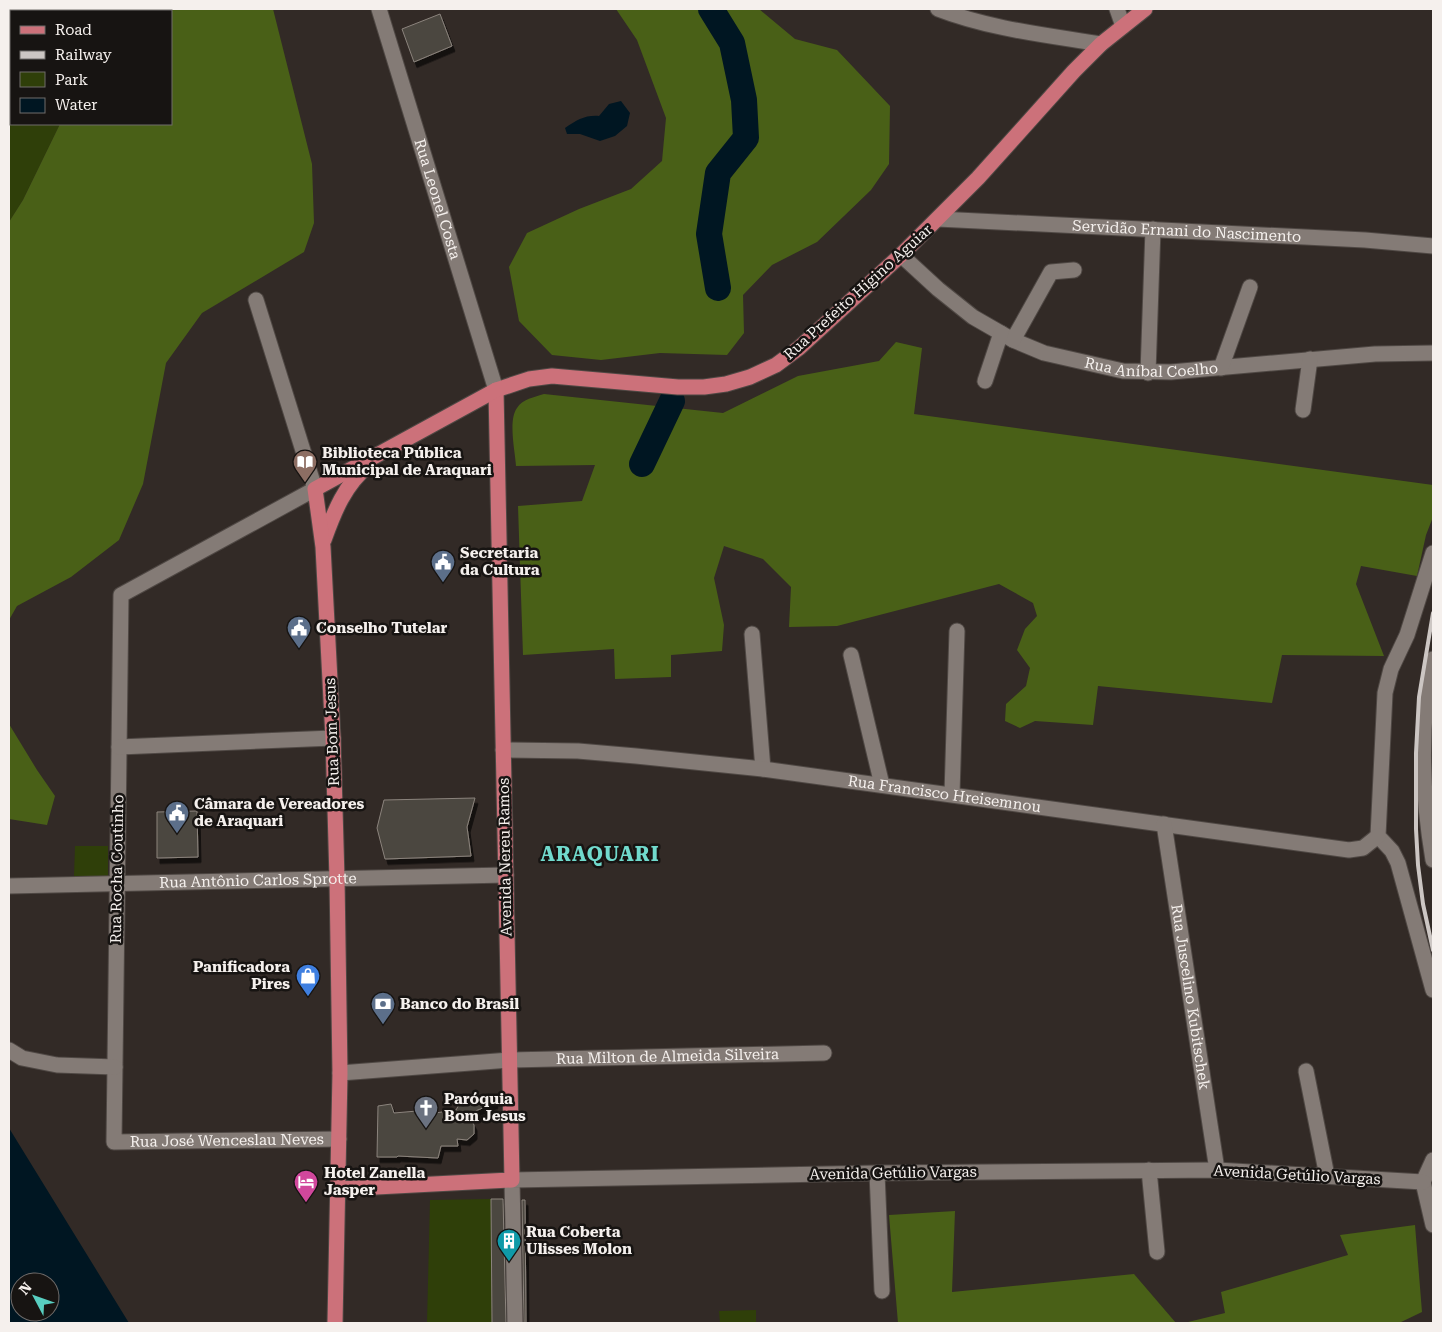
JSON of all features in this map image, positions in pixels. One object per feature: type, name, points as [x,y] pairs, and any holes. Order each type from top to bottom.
[{"type":"main road","name":"Rua Prefeito Higino Aguiar","points":[[315,489],[496,390],[529,379],[552,376],[678,387],[704,387],[726,384],[750,377],[776,365],[799,348],[902,256],[978,178],[1045,101],[1101,44],[1146,9]]},
{"type":"main road","name":"Avenida Nereu Ramos","points":[[496,390],[512,1180]]},
{"type":"main road","points":[[323,542],[336,506],[348,488],[360,472],[390,448]]},
{"type":"main road","name":"Rua Bom Jesus","points":[[315,489],[323,542],[333,738],[337,879],[340,1074],[335,1323]]},
{"type":"main road","name":"Avenida Getúlio Vargas","points":[[338,1189],[512,1180]]},
{"type":"street","name":"Rua Leonel Costa","points":[[379,9],[496,390]]},
{"type":"street","points":[[938,9],[991,26],[1101,44]]},
{"type":"street","points":[[1117,9],[1122,26]]},
{"type":"street","name":"Servidão Ernani do Nascimento","points":[[938,219],[1365,240],[1433,246]]},
{"type":"street","points":[[1148,373],[1153,229]]},
{"type":"street","name":"Rua Aníbal Coelho","points":[[902,256],[974,317],[1007,337],[1044,353],[1123,371],[1148,373],[1310,359],[1396,353],[1433,353]]},
{"type":"street","points":[[985,380],[1007,337],[1051,272],[1074,270]]},
{"type":"street","points":[[1221,368],[1250,288]]},
{"type":"street","name":"Rua Bom Jesus","points":[[256,300],[315,489]]},
{"type":"street","points":[[1303,410],[1310,359]]},
{"type":"street","name":"Rua Prefeito Higino Aguiar","points":[[121,596],[315,489]]},
{"type":"street","points":[[1433,553],[1407,635],[1391,669],[1385,693],[1378,836],[1392,850],[1398,863],[1433,990]]},
{"type":"street","name":"Rua Rocha Coutinho","points":[[114,1142],[121,596]]},
{"type":"street","points":[[952,794],[957,631]]},
{"type":"street","points":[[752,634],[763,769]]},
{"type":"street","points":[[851,655],[882,785]]},
{"type":"street","points":[[1433,659],[1426,718],[1424,768],[1433,860]]},
{"type":"street","points":[[119,747],[333,738]]},
{"type":"street","name":"Rua Francisco Hreisemnou","points":[[503,750],[607,754],[763,769],[1349,850],[1363,848],[1378,836]]},
{"type":"street","name":"Rua Juscelino Kubitschek","points":[[1164,824],[1217,1170]]},
{"type":"street","name":"Rua Antônio Carlos Sprotte","points":[[9,886],[506,875]]},
{"type":"street","points":[[9,1050],[22,1058],[57,1065],[115,1067]]},
{"type":"street","name":"Rua Milton de Almeida Silveira","points":[[340,1074],[510,1060],[824,1053]]},
{"type":"street","points":[[1306,1071],[1327,1176]]},
{"type":"street","name":"Rua José Wenceslau Neves","points":[[114,1142],[339,1139]]},
{"type":"street","points":[[1433,1160],[1423,1182],[1433,1225]]},
{"type":"street","points":[[1149,1170],[1157,1252]]},
{"type":"street","name":"Avenida Getúlio Vargas","points":[[512,1180],[877,1173],[1217,1170],[1423,1182]]},
{"type":"street","points":[[877,1173],[882,1291]]},
{"type":"street","name":"Avenida Nereu Ramos","points":[[512,1180],[515,1323]]},
{"type":"green space","points":[[9,9],[113,9],[10,10],[10,125],[60,125],[23,200],[9,222]]},
{"type":"green space","points":[[273,9],[312,164],[314,223],[304,252],[202,313],[166,363],[143,484],[119,540],[71,577],[17,606],[9,620],[9,222],[23,200],[60,125],[172,125],[172,10],[112,10]]},
{"type":"green space","points":[[616,9],[759,9],[795,39],[837,50],[890,106],[889,164],[871,190],[817,242],[772,265],[743,295],[744,333],[727,355],[660,353],[601,360],[552,355],[519,321],[509,267],[527,233],[579,209],[631,189],[662,161],[666,118],[637,40]]},
{"type":"green space","points":[[896,342],[922,348],[914,414],[1433,485],[1433,517],[1426,535],[1417,576],[1361,566],[1356,584],[1384,656],[1282,655],[1272,703],[1098,686],[1093,725],[1035,721],[1020,728],[1005,721],[1006,704],[1026,686],[1030,668],[1017,650],[1025,629],[1037,616],[1033,603],[999,584],[837,626],[789,627],[791,587],[763,559],[724,546],[714,578],[724,625],[722,651],[671,655],[671,677],[615,679],[614,649],[523,655],[518,506],[582,501],[595,465],[516,466],[513,420],[514,413],[522,402],[544,394],[723,413],[798,376],[879,361]]},
{"type":"green space","points":[[9,724],[55,796],[47,825],[9,819]]},
{"type":"green space","points":[[75,846],[108,846],[108,876],[74,876]]},
{"type":"green space","points":[[491,1199],[492,1323],[427,1323],[430,1200]]},
{"type":"green space","points":[[955,1211],[952,1292],[1134,1274],[1176,1323],[898,1323],[889,1215]]},
{"type":"green space","points":[[1415,1225],[1422,1312],[1399,1323],[1184,1323],[1225,1313],[1221,1292],[1348,1255],[1340,1235]]},
{"type":"green space","points":[[756,1310],[756,1323],[720,1323],[719,1311]]},
{"type":"water","points":[[621,101],[630,113],[627,126],[615,136],[600,141],[580,134],[567,134],[565,128],[573,123],[585,117],[599,116],[609,104]]},
{"type":"water","points":[[9,1128],[129,1323],[9,1323]]},
{"type":"building","points":[[440,14],[452,46],[414,62],[402,29]]},
{"type":"building","points":[[475,798],[467,827],[471,856],[385,859],[377,828],[384,800]]},
{"type":"building","name":"Câmara de Vereadores de Araquari","points":[[197,811],[198,857],[157,858],[157,812]]},
{"type":"building","name":"Paróquia Bom Jesus","points":[[494,1099],[495,1103],[468,1114],[474,1125],[474,1134],[467,1140],[457,1139],[458,1146],[441,1146],[438,1158],[377,1157],[378,1106],[391,1104],[394,1113],[417,1111],[419,1101],[433,1100],[435,1113],[456,1110],[461,1101],[462,1103]]},
{"type":"building","points":[[491,1199],[503,1199],[506,1323],[492,1323]]},
{"type":"building","points":[[522,1200],[525,1200],[526,1323],[524,1323]]},
{"type":"waterway","points":[[711,9],[732,43],[744,100],[746,138],[718,173],[709,234],[718,288]]},
{"type":"waterway","points":[[642,464],[672,401]]},
{"type":"railway","points":[[1433,613],[1419,697],[1416,753],[1418,865],[1423,904],[1433,950]]},
{"type":"place","name":"Biblioteca Pública Municipal de Araquari","points":[[305,483]]},
{"type":"place","name":"Secretaria da Cultura","points":[[443,583]]},
{"type":"place","name":"Conselho Tutelar","points":[[299,649]]},
{"type":"place","name":"Câmara de Vereadores de Araquari","points":[[177,834]]},
{"type":"place","name":"Panificadora Pires","points":[[308,997]]},
{"type":"place","name":"Banco do Brasil","points":[[383,1025]]},
{"type":"place","name":"Paróquia Bom Jesus","points":[[426,1129]]},
{"type":"place","name":"Hotel Zanella Jasper","points":[[306,1203]]},
{"type":"place","name":"Rua Coberta Ulisses Molon","points":[[509,1262]]},
{"type":"district","name":"ARAQUARI","points":[[600,854]]}]
